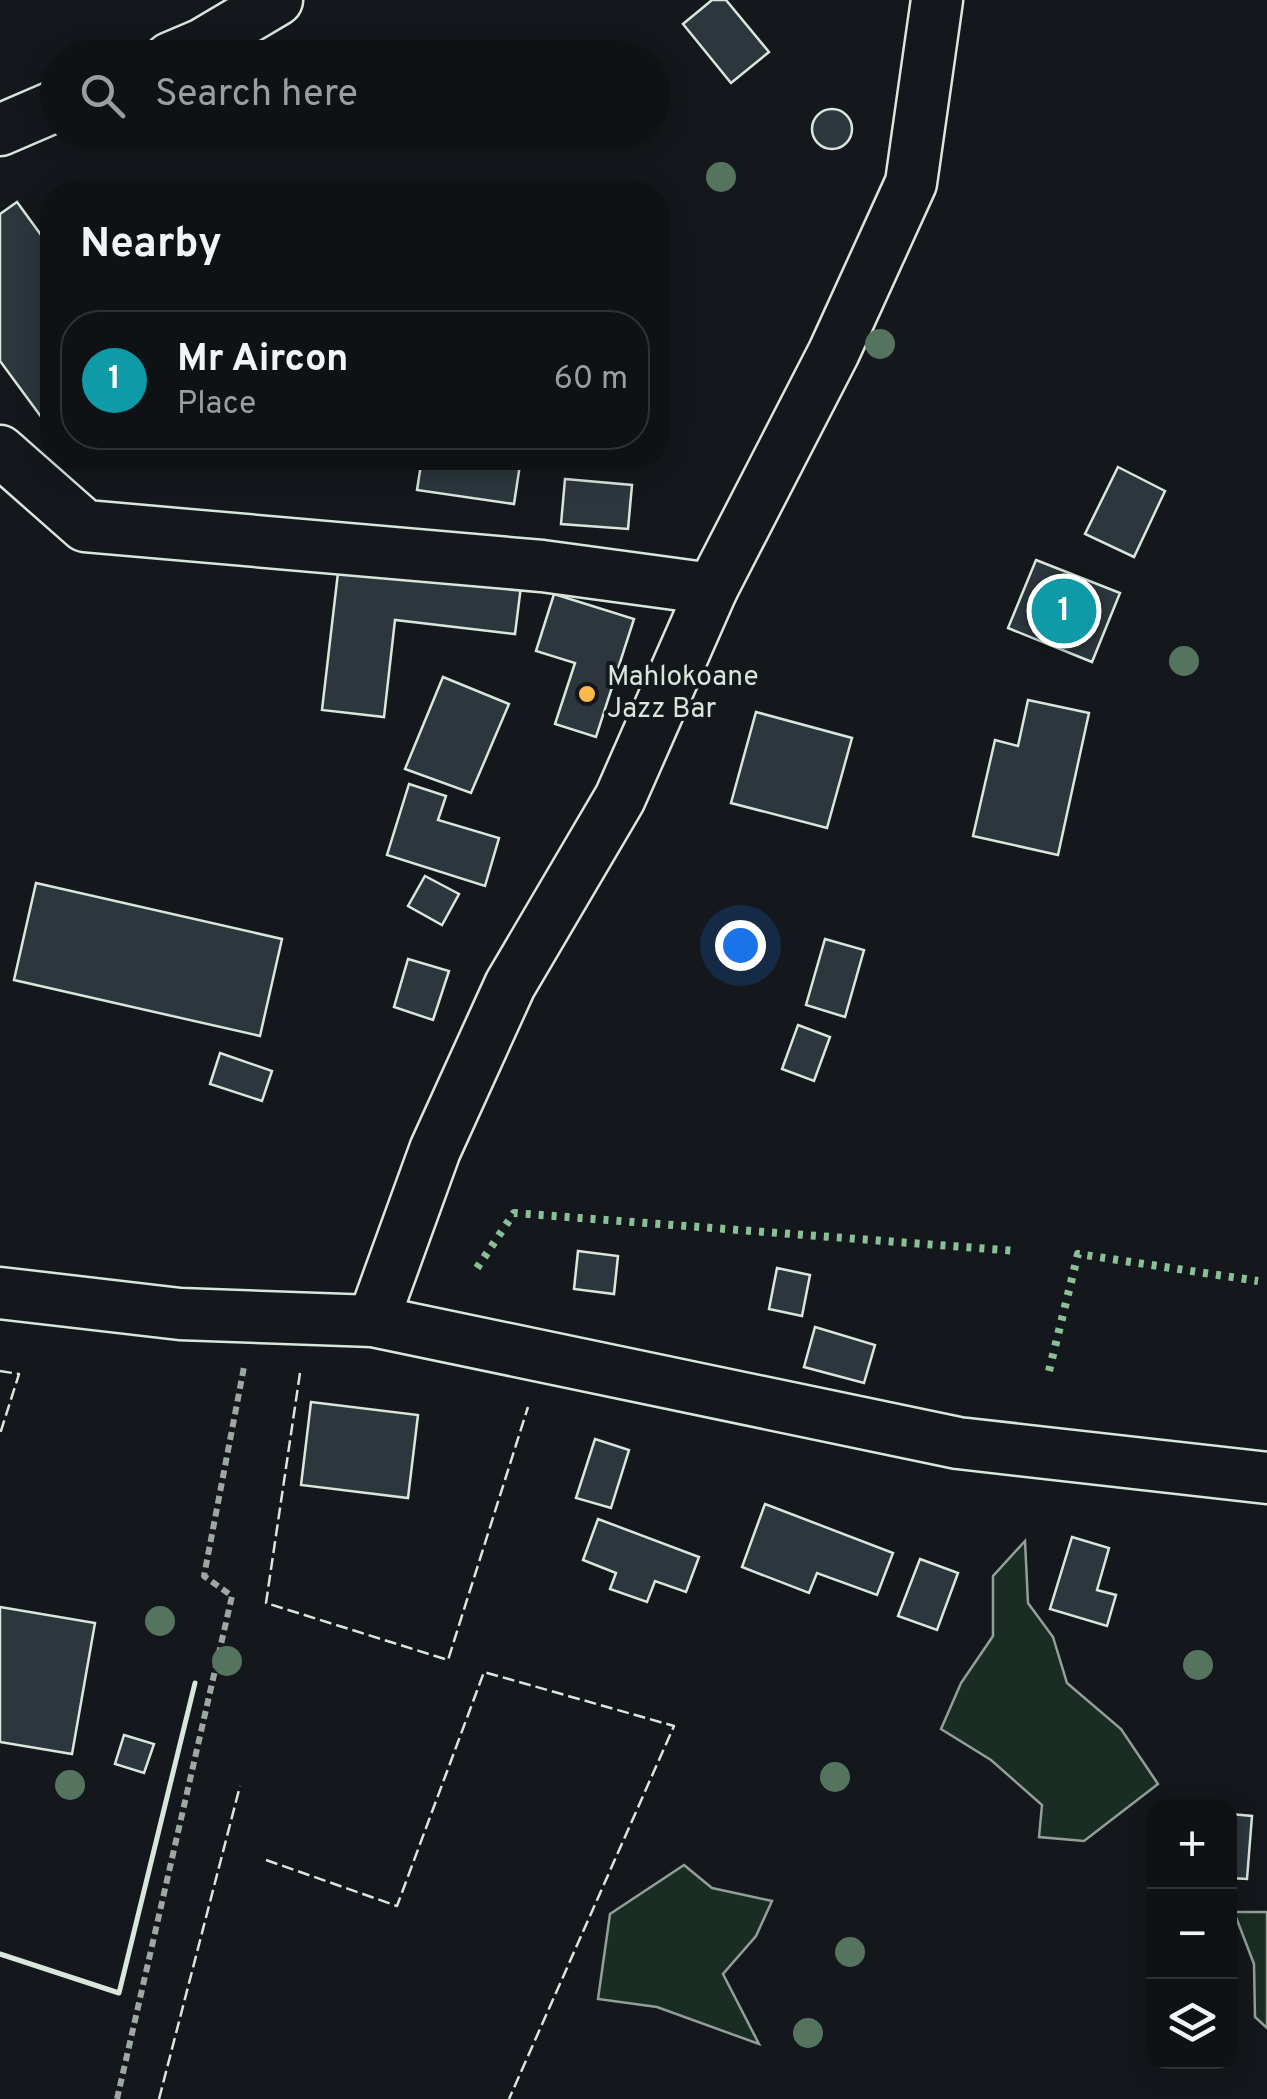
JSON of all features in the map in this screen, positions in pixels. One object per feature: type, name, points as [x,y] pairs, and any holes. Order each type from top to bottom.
[{"type":"street","points":[[210,40],[277,0]]},
{"type":"street","points":[[374,1322],[435,1150],[510,985],[620,798],[712,590],[826,368],[912,183],[938,0]]},
{"type":"street","points":[[0,130],[40,113]]},
{"type":"street","points":[[0,451],[85,526],[542,566],[712,590]]},
{"type":"street","points":[[0,1293],[180,1314],[374,1322],[958,1444],[1267,1478]]},
{"type":"path","points":[[117,2099],[232,1596],[204,1576],[254,1317]]},
{"type":"green space","points":[[1025,1541],[1028,1603],[1053,1637],[1067,1683],[1121,1729],[1158,1784],[1084,1841],[1039,1837],[1042,1805],[991,1760],[941,1729],[961,1683],[993,1636],[993,1576]]},
{"type":"green space","points":[[684,1865],[712,1888],[772,1901],[756,1936],[723,1974],[759,2044],[657,2007],[598,1999],[610,1914]]},
{"type":"green space","points":[[1237,1912],[1267,1912],[1267,2028],[1255,2017],[1254,1964]]},
{"type":"building","points":[[712,0],[726,0],[769,52],[731,83],[683,24]]},
{"type":"building","points":[[832,109],[846,115],[852,129],[846,143],[832,149],[818,143],[812,129],[818,115]]},
{"type":"building","points":[[17,202],[40,234],[40,415],[0,361],[0,214]]},
{"type":"building","points":[[1118,467],[1165,491],[1134,557],[1085,534]]},
{"type":"building","points":[[420,470],[519,470],[514,504],[417,490]]},
{"type":"building","points":[[565,479],[632,485],[628,529],[561,524]]},
{"type":"building","points":[[1036,560],[1120,593],[1092,662],[1008,628]]},
{"type":"building","points":[[339,564],[521,586],[515,634],[395,620],[384,717],[322,710]]},
{"type":"building","name":"Mahlokoane Jazz Bar","points":[[554,594],[634,619],[596,737],[555,724],[575,663],[536,651]]},
{"type":"building","points":[[443,677],[509,704],[471,793],[405,769]]},
{"type":"building","points":[[1028,700],[1089,713],[1058,855],[973,836],[995,740],[1018,746]]},
{"type":"building","points":[[756,712],[852,738],[827,828],[731,803]]},
{"type":"building","points":[[409,784],[446,796],[438,820],[499,838],[485,886],[387,855]]},
{"type":"building","points":[[425,876],[459,894],[442,925],[408,906]]},
{"type":"building","points":[[36,883],[282,939],[260,1036],[14,980]]},
{"type":"building","points":[[825,939],[864,950],[845,1017],[806,1005]]},
{"type":"building","points":[[408,959],[449,971],[433,1020],[394,1007]]},
{"type":"building","points":[[798,1025],[830,1037],[814,1081],[782,1069]]},
{"type":"building","points":[[220,1053],[272,1071],[262,1101],[210,1084]]},
{"type":"building","points":[[578,1251],[618,1256],[614,1294],[574,1289]]},
{"type":"building","points":[[777,1268],[810,1275],[802,1316],[769,1309]]},
{"type":"building","points":[[815,1327],[875,1345],[864,1383],[804,1367]]},
{"type":"building","points":[[311,1402],[418,1415],[408,1498],[301,1485]]},
{"type":"building","points":[[595,1439],[629,1450],[611,1508],[576,1498]]},
{"type":"building","points":[[765,1504],[893,1553],[877,1595],[817,1573],[809,1593],[742,1567]]},
{"type":"building","points":[[598,1519],[699,1557],[686,1592],[655,1581],[647,1602],[610,1589],[616,1573],[583,1560]]},
{"type":"building","points":[[1072,1537],[1109,1548],[1097,1590],[1116,1595],[1107,1626],[1050,1609]]},
{"type":"building","points":[[920,1559],[958,1573],[937,1630],[898,1616]]},
{"type":"building","points":[[0,1607],[95,1623],[72,1754],[0,1742]]},
{"type":"building","points":[[124,1735],[154,1744],[144,1773],[115,1764]]},
{"type":"building","points":[[1237,1815],[1252,1816],[1247,1879],[1237,1878]]},
{"type":"hedge","points":[[477,1268],[514,1213],[1017,1251]]},
{"type":"hedge","points":[[1049,1371],[1078,1254],[1258,1281]]},
{"type":"fence","points":[[0,1371],[19,1374],[0,1434]]},
{"type":"fence","points":[[300,1373],[266,1603],[448,1660],[528,1407]]},
{"type":"fence","points":[[266,1860],[397,1906],[484,1672],[674,1726],[509,2099]]},
{"type":"fence","points":[[159,2099],[240,1786]]},
{"type":"wall","points":[[0,1954],[119,1993],[195,1683]]},
{"type":"place","name":"Mr Aircon","points":[[1064,611]]},
{"type":"place","name":"Mahlokoane Jazz Bar","points":[[587,694]]}]
